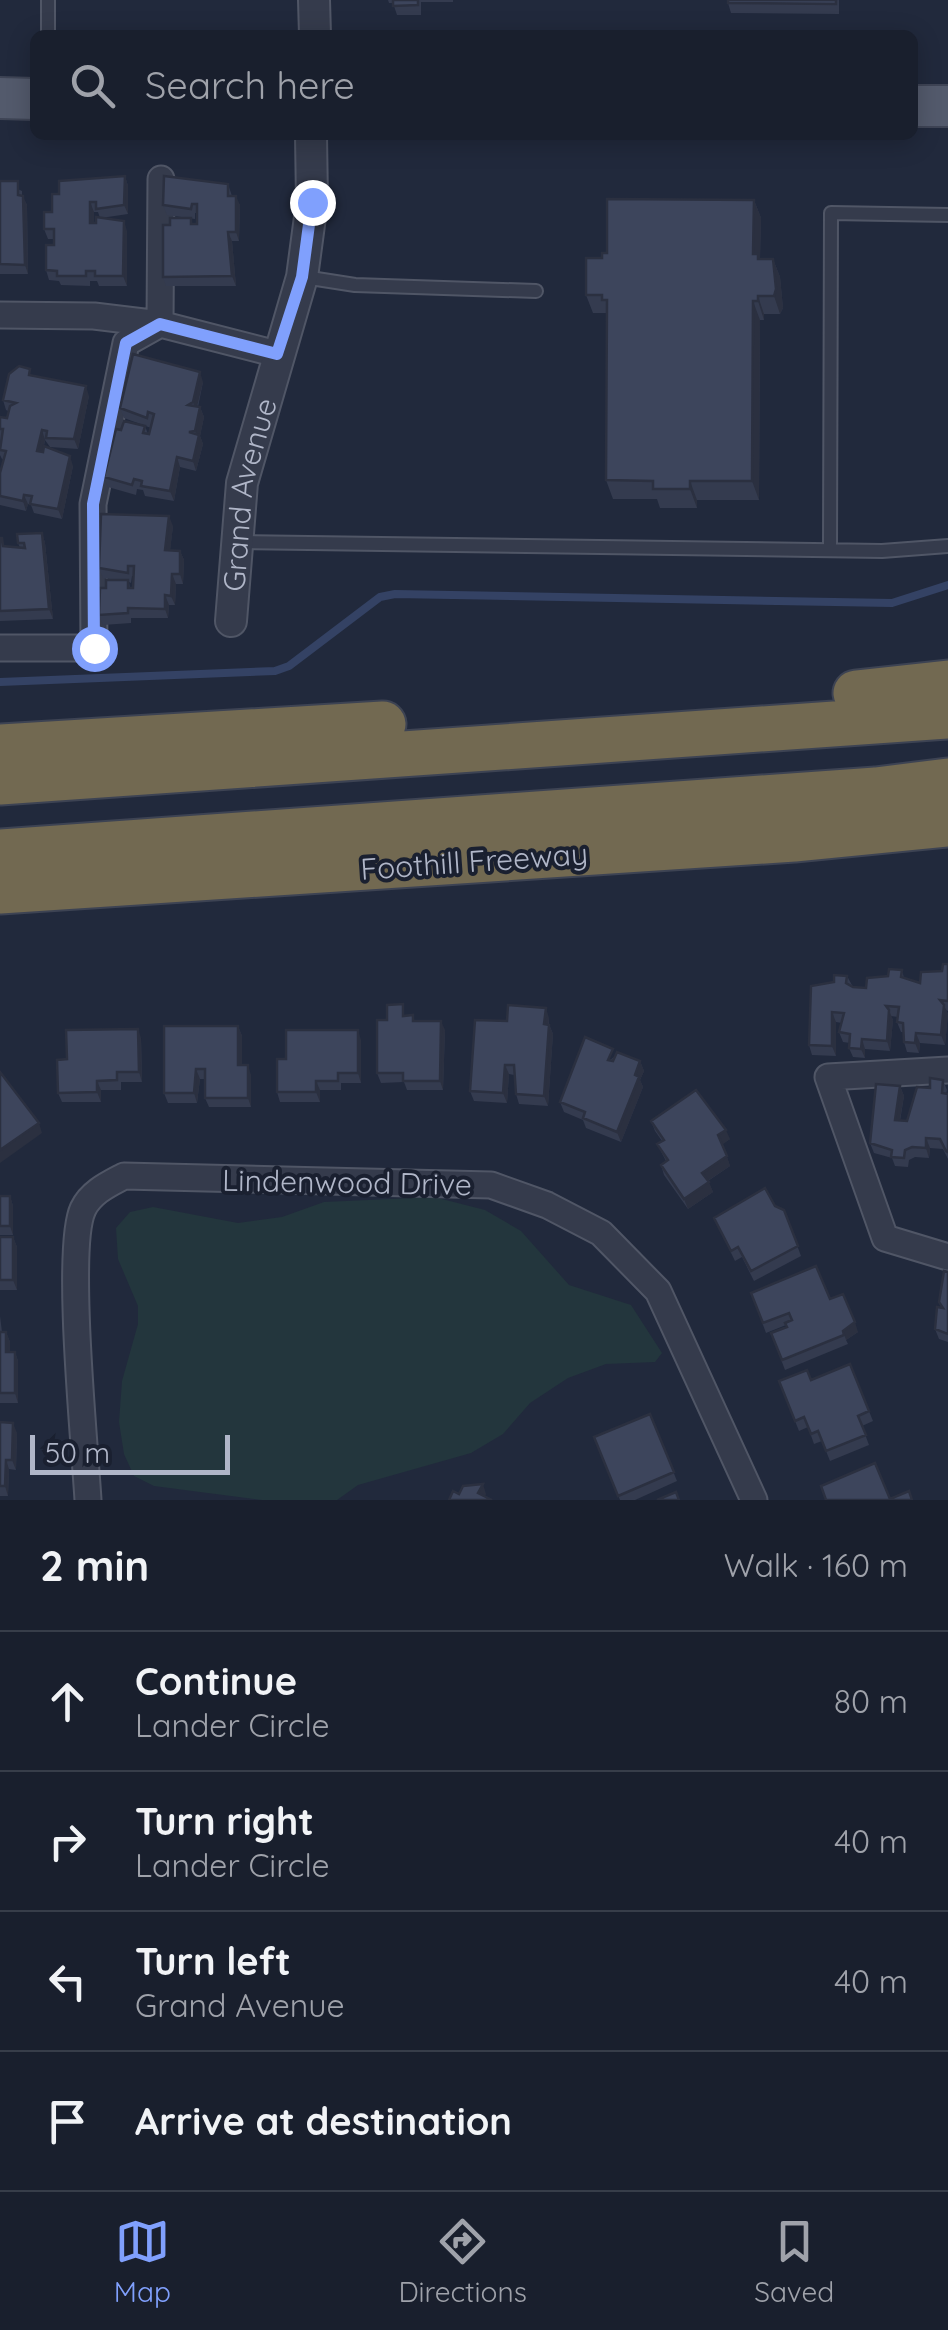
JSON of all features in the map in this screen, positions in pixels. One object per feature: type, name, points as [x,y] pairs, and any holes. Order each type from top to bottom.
[{"type":"highway","points":[[0,747],[753,703],[948,684]]},
{"type":"highway","points":[[0,782],[948,716]]},
{"type":"highway","points":[[0,852],[948,782]]},
{"type":"highway","name":"Foothill Freeway","points":[[0,891],[756,842],[948,824]]},
{"type":"main road","points":[[0,98],[30,98]]},
{"type":"main road","points":[[918,106],[948,106]]},
{"type":"street","points":[[314,0],[314,30]]},
{"type":"street","name":"Grand Avenue","points":[[231,622],[234,542],[242,484],[302,277],[312,202],[311,140]]},
{"type":"street","points":[[160,324],[161,179]]},
{"type":"street","points":[[0,315],[94,316],[160,324],[277,354]]},
{"type":"street","points":[[0,648],[94,648],[93,504],[126,343],[160,324]]},
{"type":"street","points":[[948,1070],[828,1078],[886,1238],[948,1257]]},
{"type":"street","name":"Lindenwood Drive","points":[[88,1500],[76,1268],[82,1210],[100,1188],[124,1176],[490,1185],[547,1205],[600,1233],[658,1291],[754,1500]]},
{"type":"lane","points":[[48,0],[48,30]]},
{"type":"lane","points":[[830,550],[832,214],[948,215]]},
{"type":"lane","points":[[302,277],[355,286],[536,291]]},
{"type":"lane","points":[[234,542],[830,550],[948,546]]},
{"type":"shaded area","points":[[434,1197],[485,1210],[521,1231],[569,1285],[631,1305],[662,1353],[655,1362],[606,1364],[568,1378],[530,1403],[503,1434],[471,1453],[358,1485],[337,1500],[262,1500],[154,1486],[134,1476],[124,1454],[119,1422],[122,1381],[138,1324],[138,1306],[118,1259],[116,1228],[130,1212],[153,1207],[238,1223],[282,1217],[324,1202]]},
{"type":"building","points":[[393,0],[418,0],[418,5],[393,6]]},
{"type":"building","points":[[836,0],[836,4],[728,3]]},
{"type":"building","points":[[125,176],[124,205],[96,209],[96,202],[90,202],[90,223],[96,223],[96,217],[124,221],[123,276],[95,276],[95,271],[86,271],[86,276],[57,276],[57,271],[46,270],[46,245],[54,245],[54,229],[44,229],[44,212],[52,212],[52,194],[59,194],[59,181]]},
{"type":"building","points":[[164,176],[228,184],[228,196],[236,196],[236,232],[228,232],[232,276],[163,277],[163,225],[170,225],[170,218],[191,218],[191,224],[197,224],[197,204],[192,204],[191,209],[163,205]]},
{"type":"building","points":[[0,181],[18,181],[18,195],[23,196],[25,265],[0,264]]},
{"type":"building","points":[[607,199],[754,200],[753,254],[758,254],[758,259],[773,259],[776,289],[774,296],[758,296],[758,301],[753,301],[752,481],[690,481],[690,489],[653,489],[653,481],[606,480],[607,300],[602,300],[602,295],[586,295],[586,258],[602,258],[602,253],[607,253]]},
{"type":"building","points":[[133,354],[200,372],[193,402],[188,405],[200,407],[195,431],[189,432],[199,435],[193,461],[177,457],[170,491],[141,486],[142,481],[134,479],[132,485],[104,477],[116,429],[121,430],[124,421],[145,426],[143,433],[149,434],[154,414],[148,412],[147,418],[120,408]]},
{"type":"building","points":[[19,366],[30,369],[29,375],[86,386],[74,439],[46,438],[47,431],[42,430],[37,451],[43,452],[44,446],[70,456],[58,509],[30,504],[32,496],[24,495],[23,501],[0,496],[0,473],[6,451],[0,450],[0,417],[7,418],[10,406],[16,403],[3,400],[9,374]]},
{"type":"building","points":[[101,514],[169,516],[165,550],[180,551],[180,574],[172,574],[171,596],[165,595],[165,609],[128,608],[128,613],[99,615],[100,588],[106,588],[106,580],[128,580],[128,588],[133,588],[134,566],[128,566],[128,573],[99,568]]},
{"type":"building","points":[[42,533],[49,609],[0,611],[0,538],[3,546],[25,548],[24,543],[18,543],[17,534]]},
{"type":"building","points":[[943,964],[948,964],[948,1001],[940,1000],[944,1005],[941,1035],[916,1033],[915,1043],[904,1042],[903,1023],[897,1022],[899,1007],[886,1006],[887,1041],[862,1039],[861,1049],[849,1048],[850,1034],[839,1032],[844,1013],[832,1012],[832,1046],[809,1045],[811,986],[834,982],[834,975],[847,976],[846,983],[853,987],[866,988],[867,978],[888,976],[889,969],[902,970],[901,977],[920,983],[921,972],[942,971]]},
{"type":"building","points":[[403,1004],[403,1016],[413,1015],[413,1021],[441,1021],[440,1081],[403,1081],[403,1073],[377,1073],[377,1020],[387,1020],[387,1005]]},
{"type":"building","points":[[508,1005],[546,1008],[544,1024],[549,1025],[544,1096],[516,1094],[514,1065],[505,1065],[503,1093],[470,1091],[475,1020],[507,1021]]},
{"type":"building","points":[[164,1026],[238,1026],[238,1065],[248,1065],[248,1098],[205,1098],[205,1069],[196,1069],[194,1093],[164,1093]]},
{"type":"building","points":[[138,1029],[139,1072],[117,1072],[117,1080],[97,1081],[97,1092],[58,1093],[57,1060],[67,1059],[66,1030]]},
{"type":"building","points":[[286,1030],[358,1030],[358,1073],[338,1073],[338,1081],[316,1081],[316,1092],[277,1092],[277,1059],[286,1059]]},
{"type":"building","points":[[585,1037],[613,1049],[608,1060],[613,1061],[617,1052],[640,1061],[635,1075],[639,1077],[617,1132],[583,1118],[585,1112],[560,1102]]},
{"type":"building","points":[[0,1072],[39,1123],[0,1150]]},
{"type":"building","points":[[930,1078],[943,1080],[942,1093],[948,1094],[948,1152],[940,1139],[926,1138],[926,1148],[905,1150],[904,1158],[891,1157],[892,1150],[870,1143],[876,1084],[900,1086],[895,1120],[907,1121],[917,1087],[930,1088]]},
{"type":"building","points":[[696,1090],[726,1130],[718,1135],[727,1156],[702,1173],[709,1182],[684,1199],[661,1165],[668,1160],[657,1144],[664,1140],[651,1121]]},
{"type":"building","points":[[765,1188],[775,1206],[784,1210],[798,1246],[751,1271],[738,1247],[731,1251],[714,1218]]},
{"type":"building","points":[[0,1196],[10,1196],[10,1226],[0,1226]]},
{"type":"building","points":[[0,1237],[13,1237],[13,1280],[0,1280]]},
{"type":"building","points":[[816,1266],[830,1299],[843,1294],[855,1322],[843,1331],[844,1335],[782,1360],[771,1333],[787,1327],[785,1323],[792,1320],[789,1313],[763,1323],[751,1293]]},
{"type":"building","points":[[944,1271],[948,1272],[948,1334],[935,1329],[937,1307],[943,1308],[939,1302]]},
{"type":"building","points":[[0,1332],[6,1332],[6,1352],[15,1352],[15,1393],[0,1393]]},
{"type":"building","points":[[850,1364],[869,1411],[858,1416],[866,1435],[826,1451],[818,1431],[811,1434],[804,1417],[795,1421],[779,1381],[807,1370],[811,1380]]},
{"type":"building","points":[[650,1414],[674,1472],[618,1496],[594,1437]]},
{"type":"building","points":[[0,1422],[13,1423],[12,1460],[6,1460],[5,1486],[0,1486]]},
{"type":"building","points":[[875,1463],[890,1499],[909,1491],[912,1500],[826,1500],[821,1486]]},
{"type":"building","points":[[483,1484],[478,1493],[492,1500],[449,1500],[453,1491],[459,1494],[463,1486]]},
{"type":"building","points":[[676,1492],[679,1500],[657,1500]]},
{"type":"waterway","points":[[0,682],[275,671],[289,666],[380,597],[395,594],[892,603],[948,585]]},
{"type":"route","points":[[94,648],[93,504],[126,343],[160,324],[277,354],[302,277],[312,202]]}]
